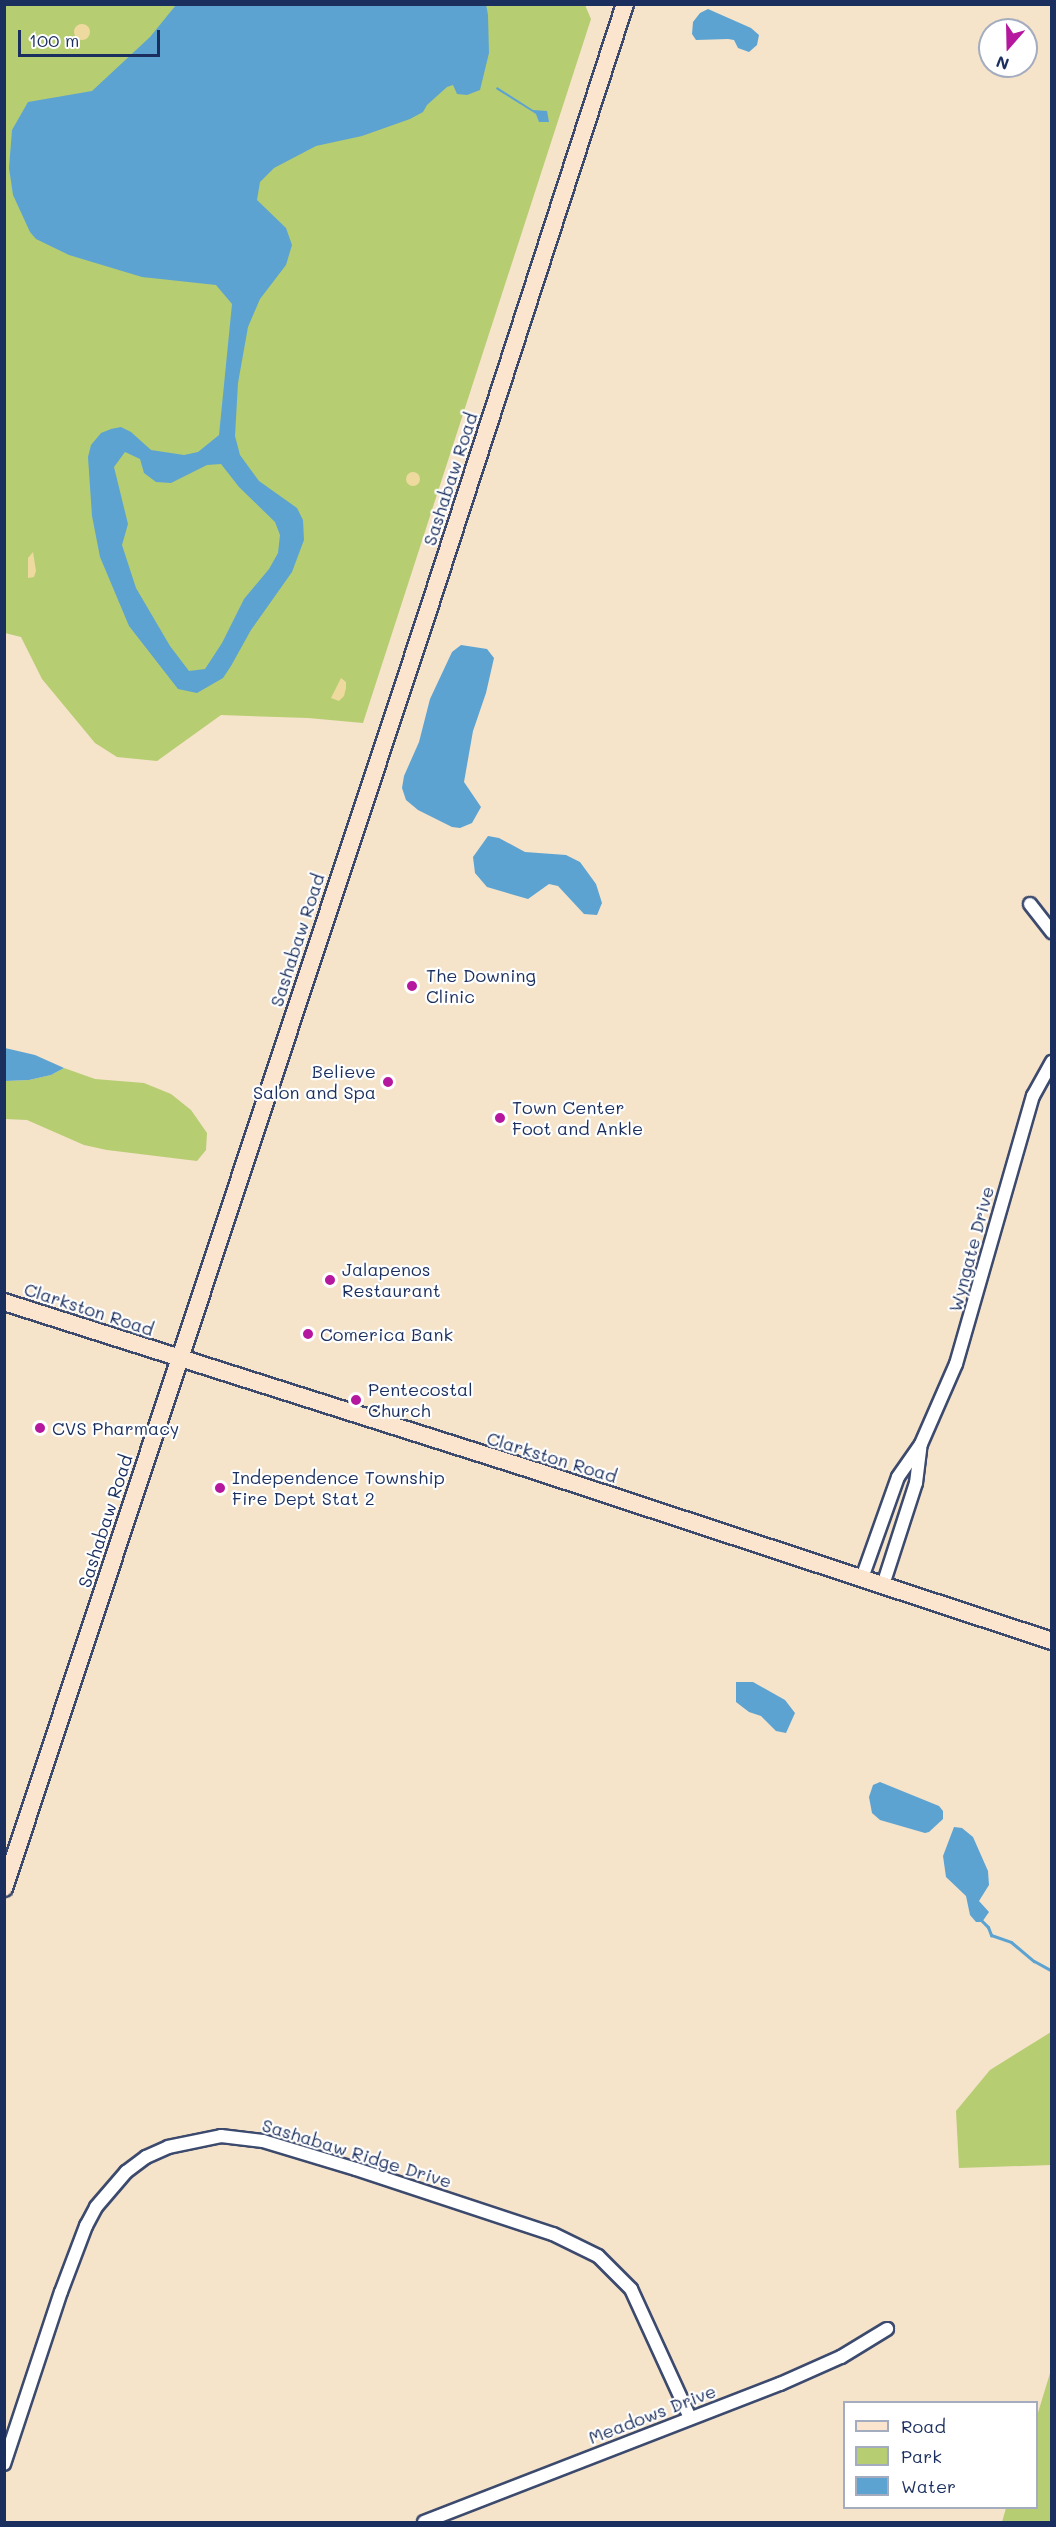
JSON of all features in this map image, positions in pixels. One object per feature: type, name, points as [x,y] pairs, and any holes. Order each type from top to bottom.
[{"type":"main road","name":"Sashabaw Road","points":[[4,1888],[430,604],[625,4]]},
{"type":"main road","name":"Clarkston Road","points":[[4,1302],[180,1357],[1052,1641]]},
{"type":"street","points":[[1030,904],[1052,932]]},
{"type":"street","name":"Wyngate Drive","points":[[862,1578],[898,1478],[921,1444],[938,1410],[966,1338],[1033,1096],[1052,1062]]},
{"type":"street","name":"Wyngate Drive","points":[[883,1585],[916,1483],[921,1444]]},
{"type":"street","name":"Sashabaw Ridge Drive","points":[[4,2464],[61,2292],[86,2226],[96,2207],[126,2172],[146,2157],[177,2145],[221,2136],[263,2141],[402,2184],[554,2234],[598,2256],[631,2289],[690,2418]]},
{"type":"street","name":"Meadows Drive","points":[[424,2523],[842,2357],[887,2329]]},
{"type":"green space","points":[[4,5],[585,5],[591,19],[363,723],[308,718],[221,715],[157,761],[117,757],[95,743],[42,679],[21,637],[5,633]]},
{"type":"green space","points":[[64,1068],[95,1079],[144,1083],[171,1094],[191,1110],[207,1133],[206,1150],[197,1161],[107,1150],[84,1145],[27,1120],[5,1119],[5,1081],[29,1080],[51,1075]]},
{"type":"green space","points":[[1051,2032],[1051,2165],[959,2168],[956,2111],[990,2070]]},
{"type":"green space","points":[[1051,2370],[1051,2522],[1002,2522],[1006,2509],[1038,2509],[1038,2413]]},
{"type":"sand","points":[[82,24],[90,32],[82,40],[74,32]]},
{"type":"sand","points":[[410,472],[416,472],[420,479],[416,486],[410,486],[406,482],[406,476]]},
{"type":"sand","points":[[33,552],[36,571],[34,577],[28,578],[28,558]]},
{"type":"sand","points":[[341,678],[346,682],[346,688],[344,696],[339,701],[331,698]]},
{"type":"water","points":[[486,4],[488,15],[489,53],[480,90],[467,95],[457,94],[453,85],[447,87],[427,105],[423,112],[410,119],[362,136],[316,146],[274,168],[260,182],[257,200],[286,228],[292,245],[286,265],[260,299],[248,327],[238,383],[235,436],[240,455],[259,481],[297,508],[303,520],[304,540],[292,572],[251,630],[223,678],[197,693],[178,689],[129,626],[100,557],[92,516],[88,457],[91,445],[101,433],[121,427],[131,432],[151,450],[184,455],[198,452],[219,435],[232,304],[216,285],[142,277],[69,255],[36,239],[30,232],[13,195],[9,168],[12,130],[28,102],[92,91],[150,37],[176,5]],"holes":[[[125,452],[140,459],[144,473],[156,482],[171,483],[207,465],[221,464],[239,487],[275,522],[280,535],[278,553],[269,569],[244,599],[222,643],[205,669],[189,671],[170,646],[136,588],[122,545],[128,524],[114,467]]]},
{"type":"water","points":[[708,9],[751,28],[759,35],[757,45],[749,52],[738,48],[734,40],[696,40],[692,34],[693,22],[700,13]]},
{"type":"water","points":[[497,87],[533,110],[547,111],[549,122],[539,122],[536,114],[496,89]]},
{"type":"water","points":[[461,645],[487,649],[494,658],[486,693],[473,731],[464,782],[481,807],[472,823],[460,828],[452,827],[418,810],[406,800],[402,788],[404,776],[419,742],[430,699],[452,652]]},
{"type":"water","points":[[488,836],[499,838],[525,852],[566,855],[580,862],[596,884],[602,903],[597,915],[584,914],[558,886],[549,884],[528,899],[487,887],[475,873],[473,857]]},
{"type":"water","points":[[5,1048],[35,1055],[64,1068],[51,1075],[29,1080],[5,1081]]},
{"type":"water","points":[[736,1682],[753,1682],[785,1700],[795,1713],[786,1733],[776,1731],[761,1716],[749,1712],[736,1702]]},
{"type":"water","points":[[880,1782],[939,1806],[943,1811],[943,1819],[925,1833],[880,1820],[872,1813],[869,1797],[873,1785]]},
{"type":"water","points":[[954,1827],[962,1828],[973,1837],[988,1871],[989,1885],[979,1901],[989,1912],[982,1922],[976,1922],[970,1915],[966,1896],[946,1877],[943,1856]]},
{"type":"waterway","points":[[981,1920],[988,1927],[991,1935],[1011,1942],[1034,1961],[1052,1971]]},
{"type":"place","name":"The Downing Clinic","points":[[412,986]]},
{"type":"place","name":"Believe Salon and Spa","points":[[388,1082]]},
{"type":"place","name":"Town Center Foot and Ankle","points":[[500,1118]]},
{"type":"place","name":"Jalapenos Restaurant","points":[[330,1280]]},
{"type":"place","name":"Comerica Bank","points":[[308,1334]]},
{"type":"place","name":"Pentecostal Church","points":[[356,1400]]},
{"type":"place","name":"CVS Pharmacy","points":[[40,1428]]},
{"type":"place","name":"Independence Township Fire Dept Stat 2","points":[[220,1488]]}]
